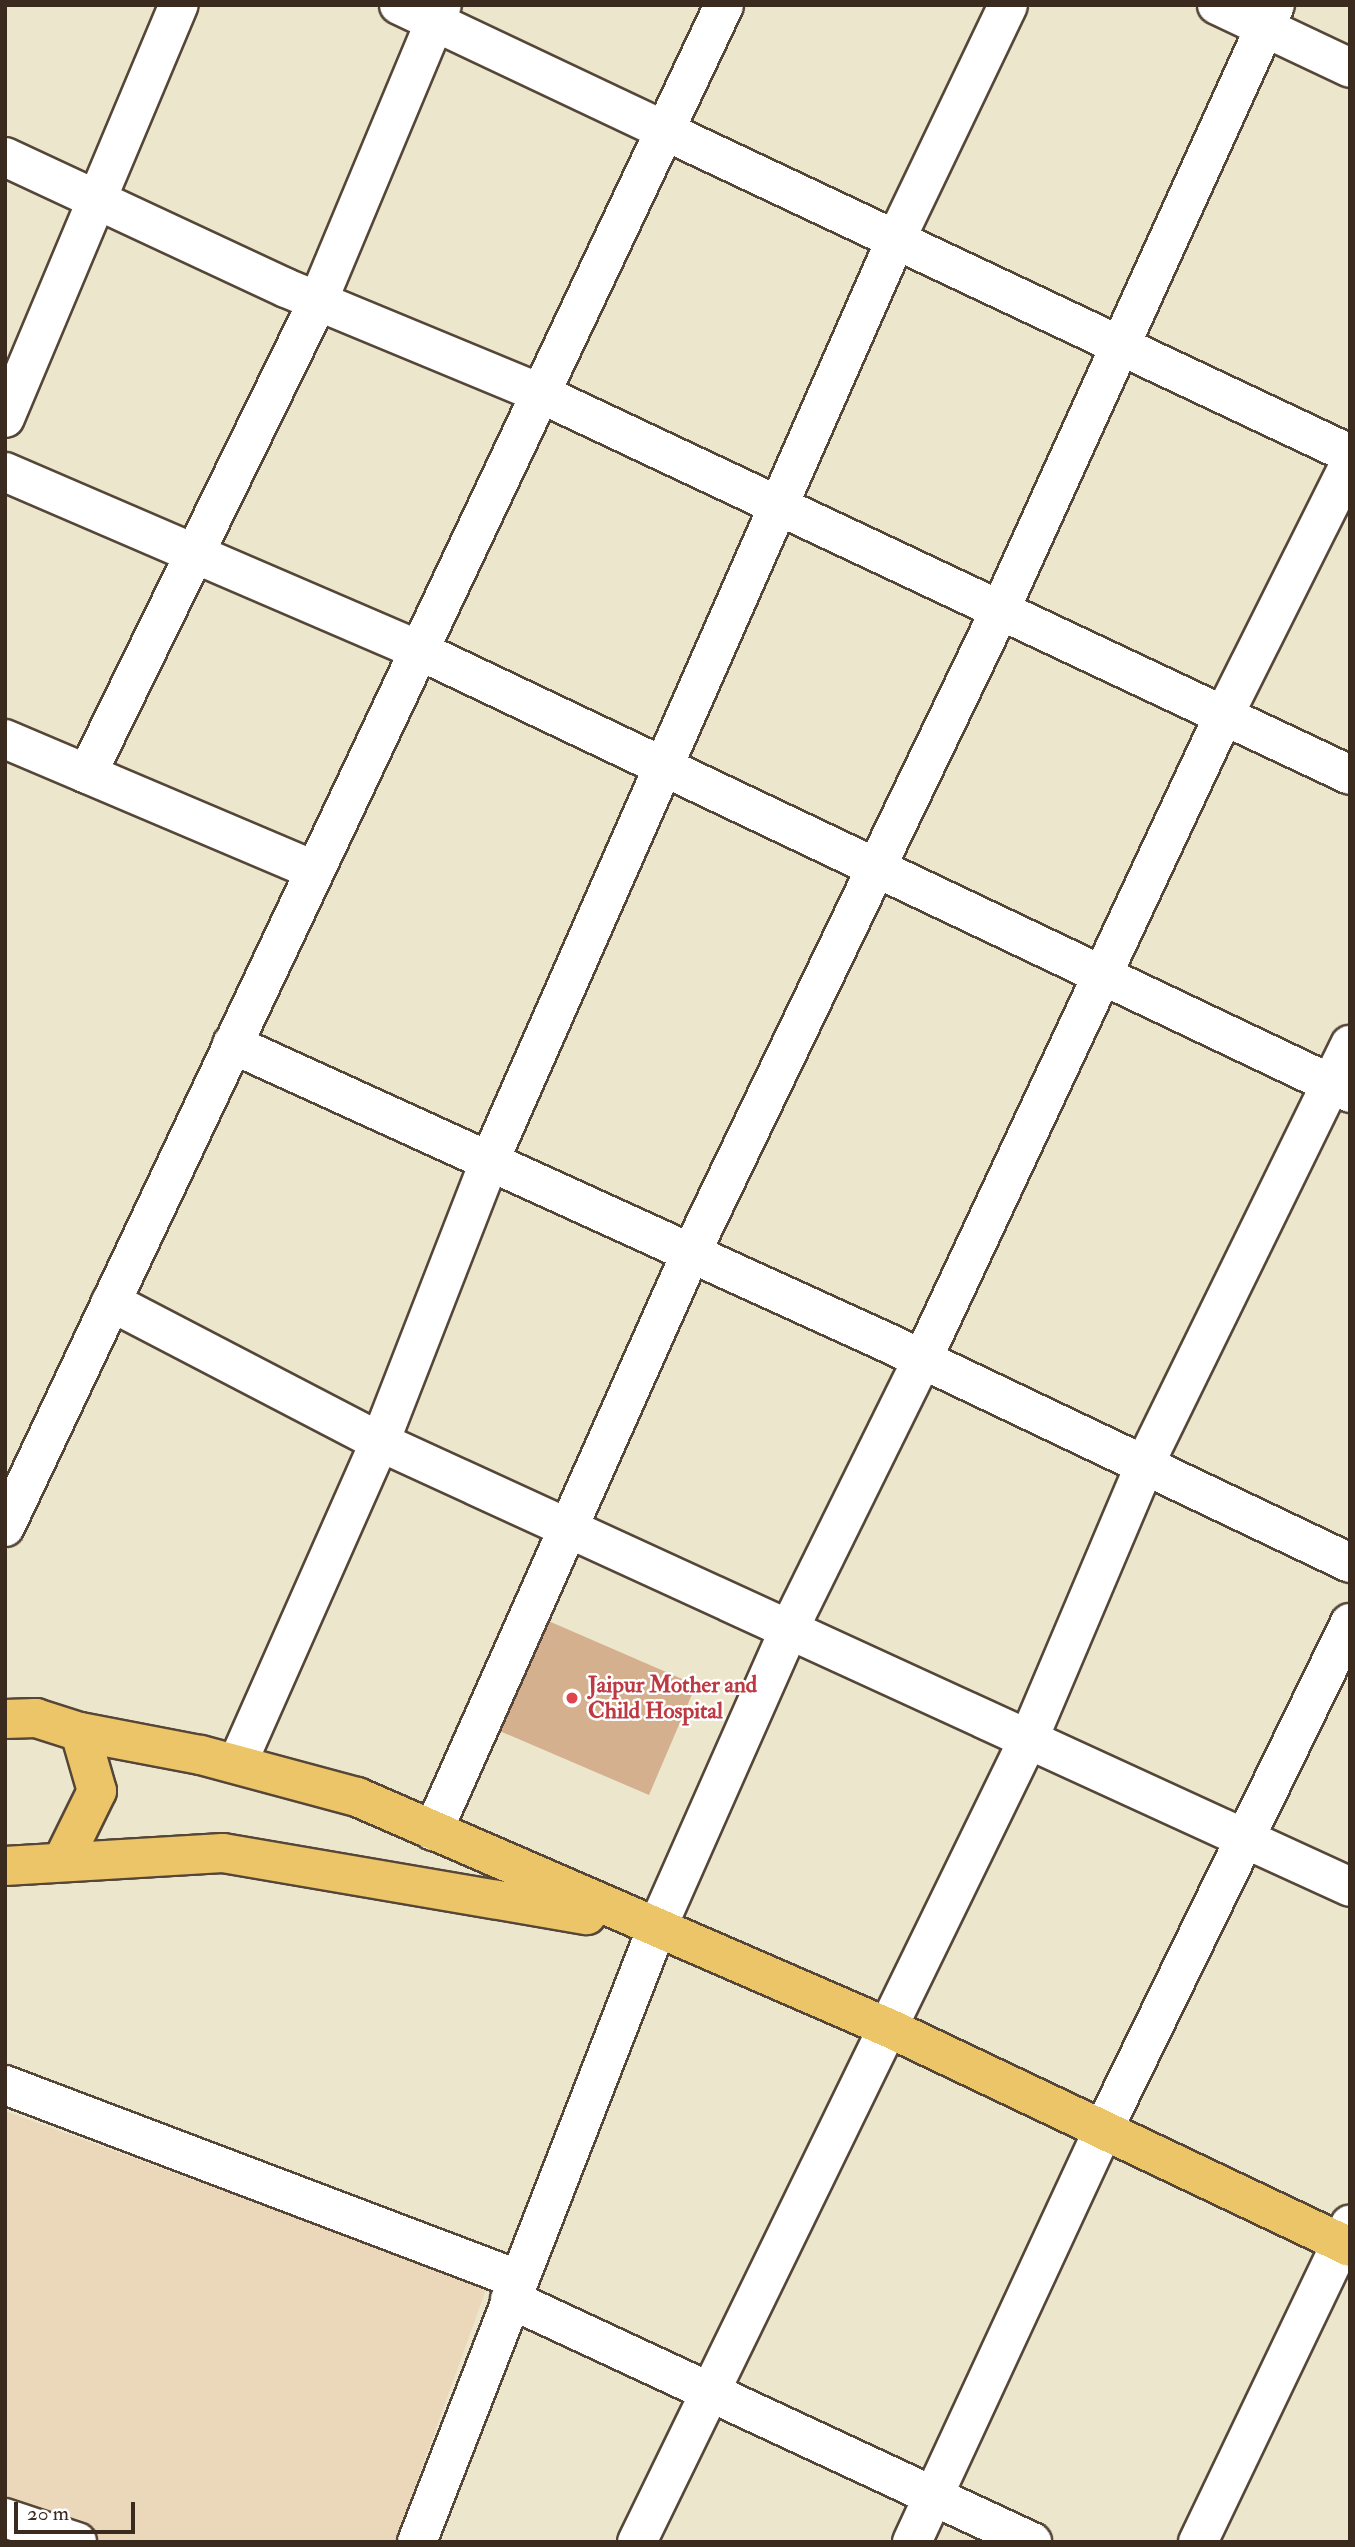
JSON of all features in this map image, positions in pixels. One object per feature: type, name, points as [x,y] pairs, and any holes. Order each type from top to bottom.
[{"type":"main road","points":[[5,1719],[36,1718],[80,1732],[237,1764],[357,1797],[647,1926],[891,2029],[1103,2130],[1347,2238]]},
{"type":"main road","points":[[63,1860],[97,1791],[80,1732]]},
{"type":"main road","points":[[5,1866],[63,1860],[223,1853],[647,1926]]},
{"type":"street","points":[[5,418],[179,5]]},
{"type":"street","points":[[399,5],[438,13],[663,130],[1350,453]]},
{"type":"street","points":[[5,1527],[724,5]]},
{"type":"street","points":[[237,1764],[380,1442],[489,1162],[895,239],[1008,5]]},
{"type":"street","points":[[1217,5],[1270,16],[1350,68]]},
{"type":"street","points":[[87,774],[318,302],[438,13]]},
{"type":"street","points":[[433,1831],[691,1253],[874,867],[1001,608],[1270,16]]},
{"type":"street","points":[[5,157],[318,302],[539,393],[1001,608],[1350,775]]},
{"type":"street","points":[[417,2542],[514,2289],[647,1926],[922,1360],[1224,715],[1350,463]]},
{"type":"street","points":[[5,472],[418,650],[1341,1089]]},
{"type":"street","points":[[5,739],[314,870]]},
{"type":"street","points":[[232,1044],[922,1360],[1350,1563]]},
{"type":"street","points":[[637,2542],[708,2391],[891,2029],[1030,1738],[1144,1465],[1341,1089],[1350,1045]]},
{"type":"street","points":[[111,1302],[380,1442],[571,1526],[1350,1887]]},
{"type":"street","points":[[912,2542],[1103,2130],[1350,1623]]},
{"type":"street","points":[[5,2084],[514,2289],[708,2391],[1032,2542]]},
{"type":"street","points":[[1198,2542],[1347,2238]]},
{"type":"street","points":[[5,2518],[77,2542]]},
{"type":"shaded area","points":[[5,2111],[487,2287],[395,2542],[5,2542]]},
{"type":"building","points":[[537,1616],[696,1685],[649,1795],[488,1726]]},
{"type":"place","name":"Jaipur Mother and Child Hospital","points":[[572,1698]]}]
